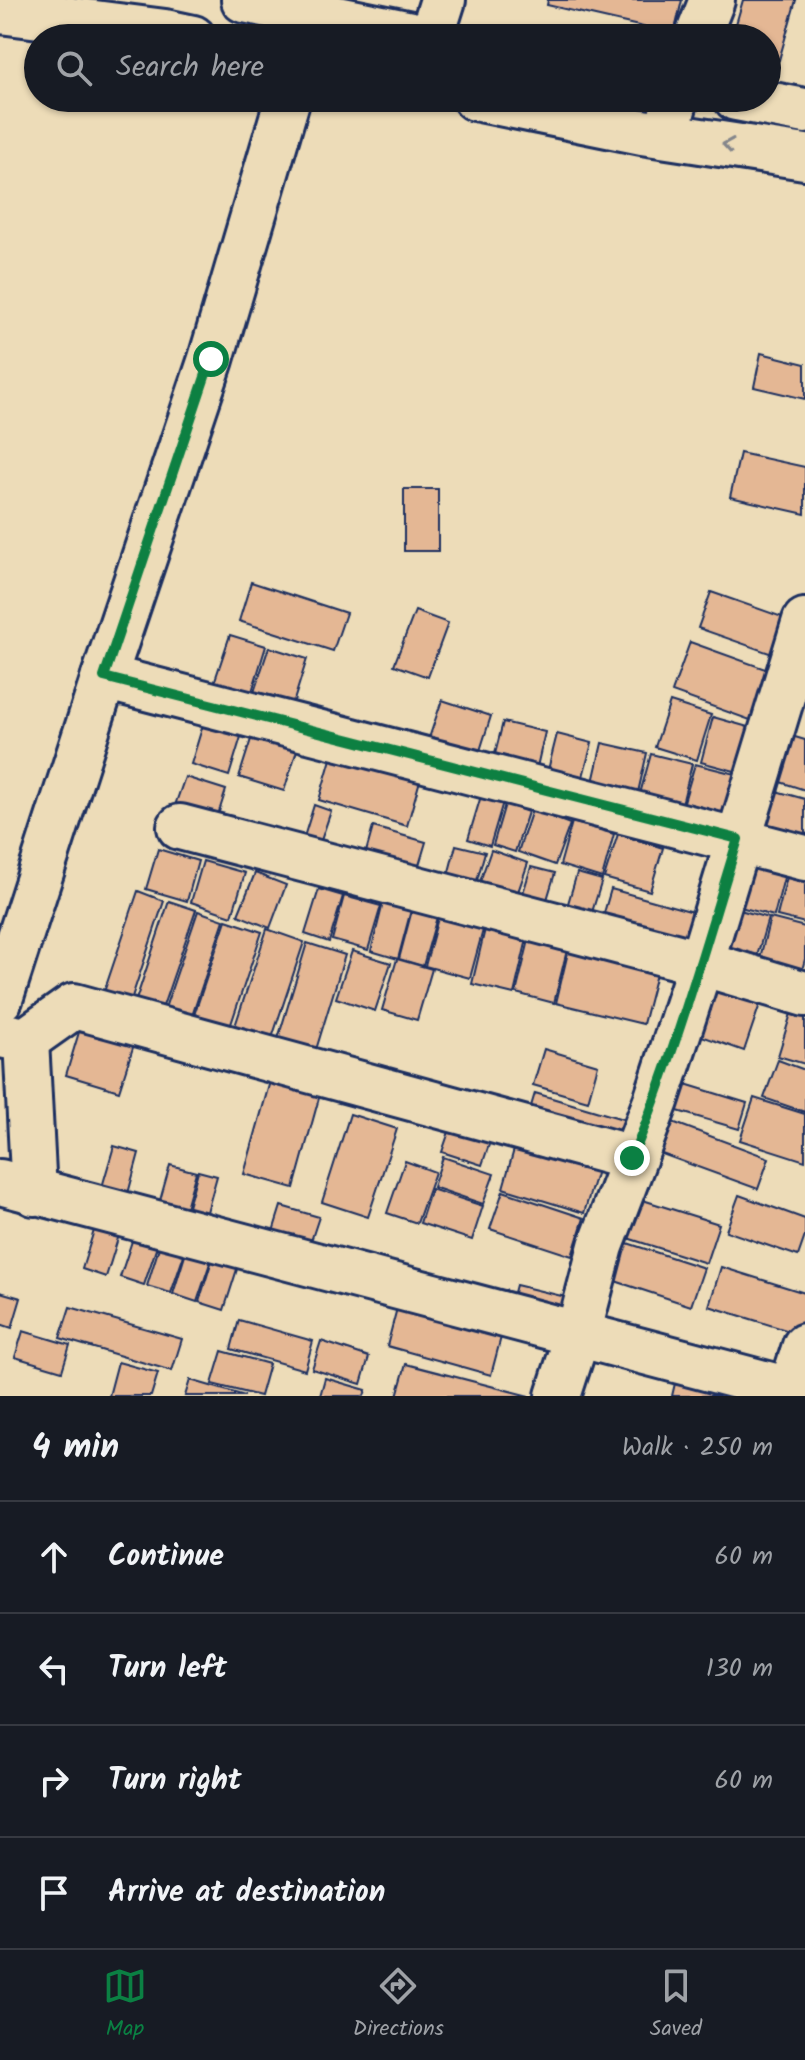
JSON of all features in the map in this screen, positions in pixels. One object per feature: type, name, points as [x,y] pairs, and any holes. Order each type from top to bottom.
[{"type":"main road","points":[[244,0],[362,24]]},
{"type":"main road","points":[[435,24],[443,0]]},
{"type":"main road","points":[[703,24],[712,0]]},
{"type":"main road","points":[[0,11],[102,24]]},
{"type":"main road","points":[[781,106],[805,111]]},
{"type":"main road","points":[[0,999],[211,359],[284,112]]},
{"type":"main road","points":[[619,112],[671,117],[805,157]]},
{"type":"main road","points":[[558,1396],[601,1246],[656,1101],[701,963],[805,621]]},
{"type":"main road","points":[[104,677],[805,858]]},
{"type":"main road","points":[[180,827],[701,963],[805,994]]},
{"type":"main road","points":[[632,1158],[74,1006],[13,1037],[17,1188],[578,1334],[790,1393],[805,1346]]},
{"type":"building","points":[[548,0],[682,0],[676,24],[630,24],[547,5]]},
{"type":"building","points":[[743,0],[796,0],[781,53],[781,24],[736,24]]},
{"type":"building","points":[[761,353],[805,364],[805,399],[754,387]]},
{"type":"building","points":[[740,453],[805,467],[805,514],[730,497]]},
{"type":"building","points":[[404,489],[438,489],[438,551],[404,551]]},
{"type":"building","points":[[251,582],[346,613],[333,651],[239,621]]},
{"type":"building","points":[[711,592],[788,619],[775,655],[698,628]]},
{"type":"building","points":[[415,611],[448,623],[428,677],[394,665]]},
{"type":"building","points":[[230,635],[266,646],[250,698],[213,686]]},
{"type":"building","points":[[690,642],[771,671],[753,721],[672,692]]},
{"type":"building","points":[[269,647],[307,659],[291,710],[252,698]]},
{"type":"building","points":[[442,700],[491,716],[478,757],[428,741]]},
{"type":"building","points":[[670,702],[711,715],[697,760],[655,747]]},
{"type":"building","points":[[206,715],[244,727],[229,776],[191,764]]},
{"type":"building","points":[[713,717],[755,729],[742,773],[701,762]]},
{"type":"building","points":[[503,722],[545,732],[537,767],[494,758]]},
{"type":"building","points":[[253,733],[298,747],[284,791],[239,777]]},
{"type":"building","points":[[557,734],[592,743],[581,784],[547,774]]},
{"type":"building","points":[[785,734],[805,740],[805,790],[771,779]]},
{"type":"building","points":[[602,743],[647,753],[636,801],[591,791]]},
{"type":"building","points":[[333,752],[421,777],[407,826],[319,800]]},
{"type":"building","points":[[651,754],[692,764],[680,812],[638,801]]},
{"type":"building","points":[[695,764],[739,775],[725,824],[681,812]]},
{"type":"building","points":[[185,777],[226,790],[215,824],[173,811]]},
{"type":"building","points":[[765,788],[805,799],[805,844],[754,830]]},
{"type":"building","points":[[481,796],[503,802],[490,846],[468,839]]},
{"type":"building","points":[[505,804],[528,812],[515,852],[493,845]]},
{"type":"building","points":[[314,805],[331,811],[315,858],[299,853]]},
{"type":"building","points":[[532,810],[570,824],[555,865],[518,852]]},
{"type":"building","points":[[572,822],[614,834],[602,878],[560,865]]},
{"type":"building","points":[[373,827],[426,842],[413,885],[361,870]]},
{"type":"building","points":[[618,834],[663,848],[650,891],[604,878]]},
{"type":"building","points":[[456,845],[485,852],[472,898],[444,891]]},
{"type":"building","points":[[158,849],[198,861],[187,901],[146,889]]},
{"type":"building","points":[[491,850],[528,863],[511,912],[474,899]]},
{"type":"building","points":[[741,858],[786,870],[774,916],[729,904]]},
{"type":"building","points":[[203,861],[245,873],[232,916],[191,902]]},
{"type":"building","points":[[531,867],[555,873],[543,913],[519,906]]},
{"type":"building","points":[[789,869],[805,873],[805,923],[777,916]]},
{"type":"building","points":[[255,873],[286,885],[270,928],[238,915]]},
{"type":"building","points":[[577,873],[602,880],[588,925],[564,917]]},
{"type":"building","points":[[319,889],[343,896],[329,942],[305,934]]},
{"type":"building","points":[[611,889],[697,913],[688,947],[601,923]]},
{"type":"building","points":[[138,891],[164,901],[131,1000],[104,992]]},
{"type":"building","points":[[344,896],[381,906],[368,950],[332,940]]},
{"type":"building","points":[[169,901],[196,910],[162,1009],[136,1000]]},
{"type":"building","points":[[383,903],[411,910],[398,959],[371,951]]},
{"type":"building","points":[[729,907],[768,918],[753,970],[714,959]]},
{"type":"building","points":[[412,910],[437,917],[423,966],[399,959]]},
{"type":"building","points":[[198,911],[224,920],[191,1019],[164,1011]]},
{"type":"building","points":[[438,918],[483,930],[470,978],[425,966]]},
{"type":"building","points":[[770,918],[805,927],[805,959],[799,981],[757,970]]},
{"type":"building","points":[[226,920],[262,932],[229,1030],[193,1018]]},
{"type":"building","points":[[267,929],[304,942],[271,1041],[234,1029]]},
{"type":"building","points":[[485,929],[527,939],[514,994],[472,984]]},
{"type":"building","points":[[529,940],[567,950],[554,1003],[516,993]]},
{"type":"building","points":[[307,943],[345,955],[315,1053],[277,1042]]},
{"type":"building","points":[[569,948],[657,970],[643,1024],[556,1003]]},
{"type":"building","points":[[352,951],[391,963],[375,1011],[336,998]]},
{"type":"building","points":[[397,959],[432,969],[417,1020],[382,1010]]},
{"type":"building","points":[[711,983],[761,1001],[744,1051],[693,1033]]},
{"type":"building","points":[[793,1007],[805,1011],[805,1064],[778,1056]]},
{"type":"building","points":[[83,1019],[137,1035],[119,1091],[66,1075]]},
{"type":"building","points":[[544,1049],[598,1065],[588,1101],[533,1085]]},
{"type":"building","points":[[778,1060],[805,1070],[805,1112],[764,1098]]},
{"type":"building","points":[[274,1067],[324,1080],[294,1188],[244,1174]]},
{"type":"building","points":[[672,1080],[747,1103],[739,1129],[664,1107]]},
{"type":"building","points":[[535,1093],[626,1120],[620,1140],[529,1113]]},
{"type":"building","points":[[754,1098],[805,1114],[805,1161],[740,1140]]},
{"type":"building","points":[[350,1114],[397,1129],[368,1217],[322,1202]]},
{"type":"building","points":[[659,1117],[769,1158],[758,1189],[648,1149]]},
{"type":"building","points":[[452,1123],[492,1136],[482,1165],[442,1152]]},
{"type":"building","points":[[517,1139],[599,1164],[584,1213],[503,1188]]},
{"type":"building","points":[[114,1146],[139,1153],[126,1201],[100,1194]]},
{"type":"building","points":[[443,1157],[494,1174],[483,1204],[433,1187]]},
{"type":"building","points":[[405,1161],[435,1172],[417,1223],[387,1213]]},
{"type":"building","points":[[170,1165],[196,1172],[183,1218],[157,1211]]},
{"type":"building","points":[[198,1171],[217,1176],[205,1219],[186,1214]]},
{"type":"building","points":[[431,1189],[483,1206],[472,1240],[420,1223]]},
{"type":"building","points":[[503,1191],[584,1218],[572,1256],[490,1229]]},
{"type":"building","points":[[739,1195],[805,1219],[805,1236],[798,1256],[726,1231]]},
{"type":"building","points":[[630,1196],[719,1224],[706,1263],[618,1235]]},
{"type":"building","points":[[281,1206],[319,1217],[308,1250],[271,1238]]},
{"type":"building","points":[[96,1224],[120,1232],[106,1277],[82,1269]]},
{"type":"building","points":[[135,1232],[159,1240],[144,1285],[120,1277]]},
{"type":"building","points":[[161,1241],[186,1249],[171,1293],[147,1286]]},
{"type":"building","points":[[621,1241],[704,1268],[691,1306],[609,1279]]},
{"type":"building","points":[[187,1249],[212,1257],[197,1302],[173,1294]]},
{"type":"building","points":[[213,1257],[238,1266],[224,1310],[199,1302]]},
{"type":"building","points":[[721,1267],[805,1293],[805,1316],[799,1334],[709,1306]]},
{"type":"building","points":[[516,1285],[570,1298],[565,1321],[510,1307]]},
{"type":"building","points":[[0,1292],[21,1298],[12,1328],[0,1324]]},
{"type":"building","points":[[70,1307],[182,1339],[172,1371],[60,1338]]},
{"type":"building","points":[[397,1308],[501,1337],[491,1375],[387,1346]]},
{"type":"building","points":[[239,1320],[313,1341],[305,1370],[231,1349]]},
{"type":"building","points":[[23,1331],[70,1345],[62,1371],[15,1357]]},
{"type":"building","points":[[321,1341],[369,1357],[361,1384],[312,1369]]},
{"type":"building","points":[[222,1351],[269,1364],[260,1396],[212,1384]]},
{"type":"building","points":[[118,1362],[158,1373],[151,1396],[109,1396]]},
{"type":"building","points":[[406,1364],[529,1396],[397,1396]]},
{"type":"building","points":[[325,1378],[366,1390],[364,1396],[320,1396]]},
{"type":"building","points":[[676,1379],[734,1396],[672,1396]]},
{"type":"building","points":[[190,1380],[245,1396],[185,1396]]},
{"type":"route","points":[[211,359],[104,677],[738,839],[656,1101],[632,1158]]}]
